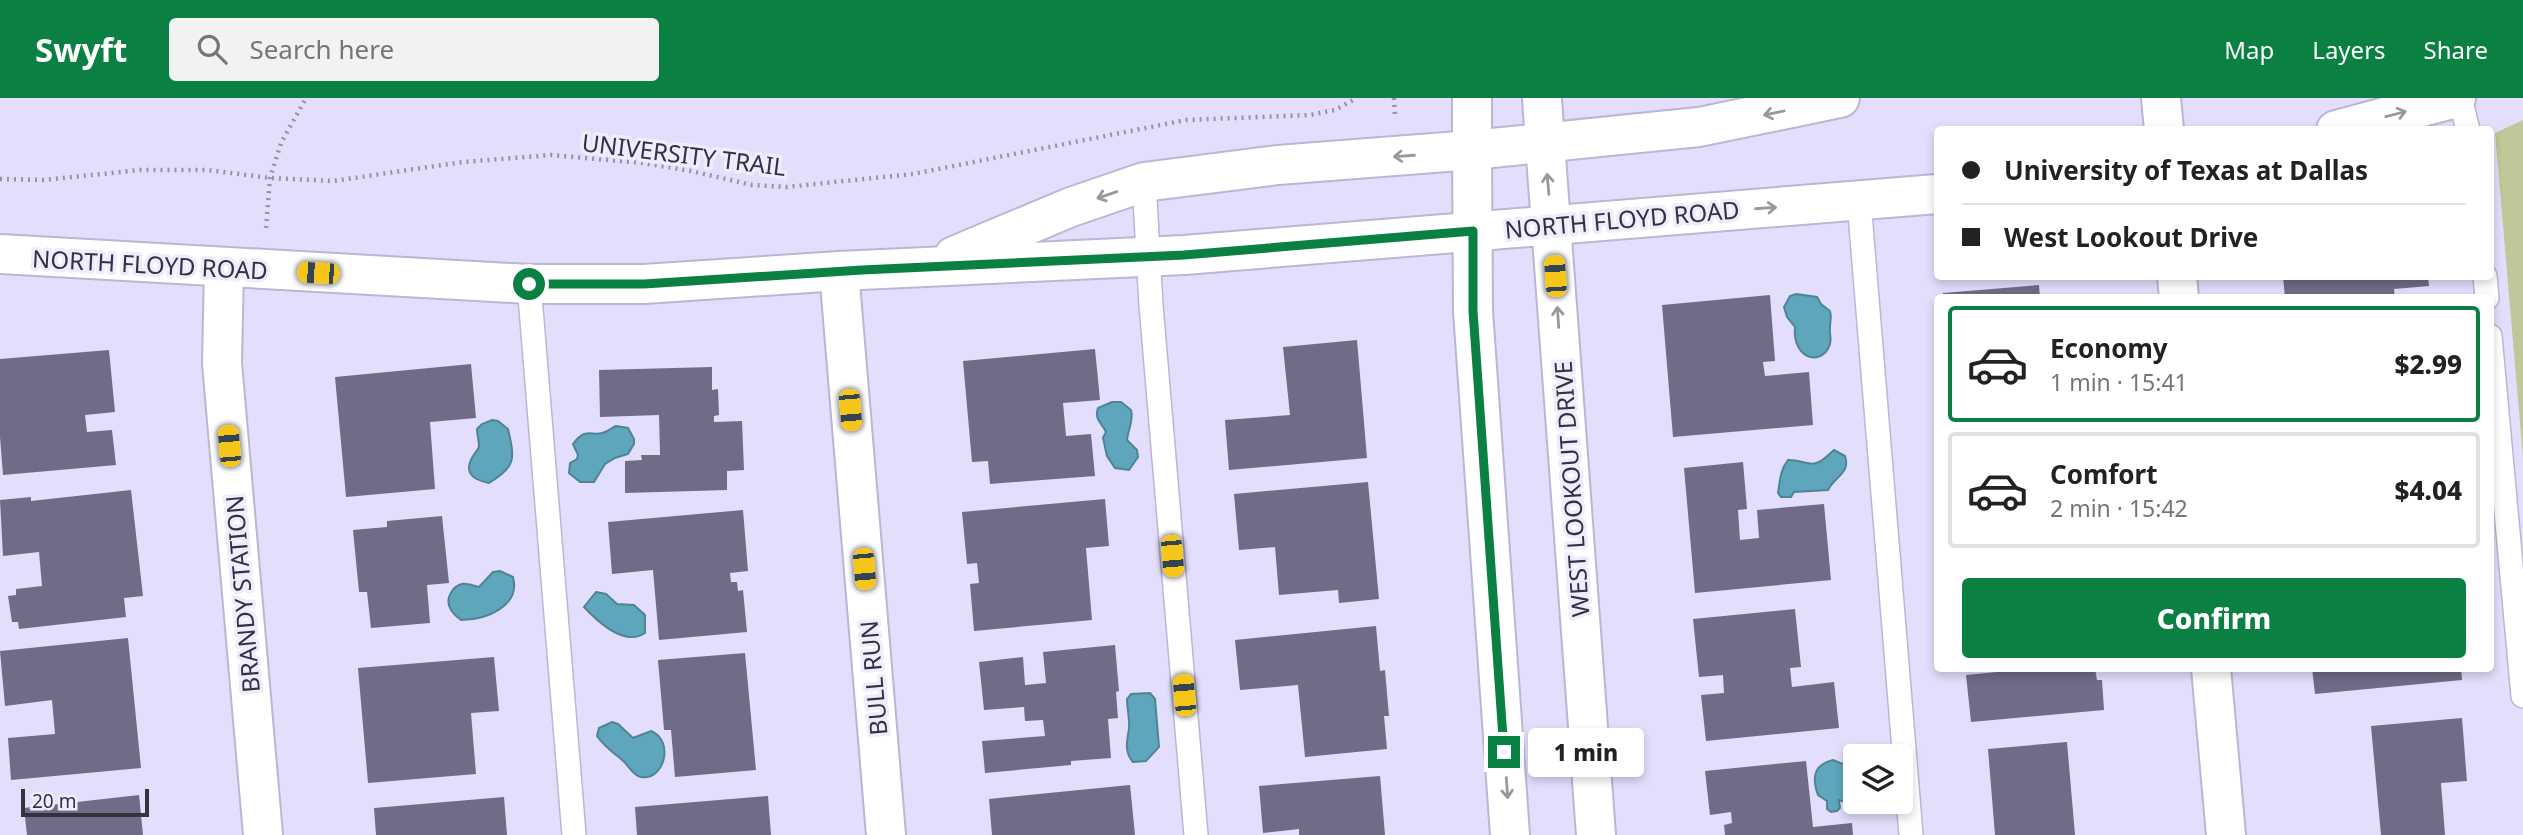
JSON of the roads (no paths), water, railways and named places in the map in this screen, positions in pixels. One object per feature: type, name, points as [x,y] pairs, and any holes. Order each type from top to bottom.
[{"type":"street","points":[[1472,98],[1473,311],[1510,835]]},
{"type":"street","name":"WEST LOOKOUT DRIVE","points":[[1542,98],[1597,835]]},
{"type":"street","name":"NORTH FLOYD ROAD","points":[[930,266],[1071,207],[1144,183],[1278,165],[1472,150],[1699,127],[1840,98]]},
{"type":"street","points":[[2161,98],[2164,126]]},
{"type":"street","points":[[2351,126],[2458,98]]},
{"type":"street","name":"NORTH FLOYD ROAD","points":[[0,254],[529,284],[644,284],[839,271],[1149,256],[1934,194]]},
{"type":"street","name":"BRANDY STATION","points":[[224,268],[222,363],[263,835]]},
{"type":"street","name":"BULL RUN","points":[[839,271],[886,835]]},
{"type":"street","points":[[2211,672],[2226,835]]},
{"type":"lane","points":[[2458,98],[2467,126]]},
{"type":"lane","points":[[1144,183],[1196,835]]},
{"type":"lane","points":[[1859,201],[1911,835]]},
{"type":"lane","points":[[529,284],[574,835]]},
{"type":"lane","points":[[2494,380],[2523,695]]},
{"type":"water","points":[[1796,294],[1817,297],[1830,311],[1831,342],[1821,356],[1809,356],[1798,347],[1795,327],[1787,317],[1784,307],[1790,296]]},
{"type":"water","points":[[1112,402],[1121,402],[1132,414],[1127,440],[1137,450],[1138,457],[1129,470],[1115,468],[1107,456],[1103,438],[1106,432],[1097,412],[1098,408]]},
{"type":"water","points":[[492,420],[508,429],[512,455],[509,467],[489,483],[474,478],[469,467],[479,447],[477,429]]},
{"type":"water","points":[[616,426],[628,428],[634,439],[628,454],[605,464],[594,482],[580,482],[569,473],[570,463],[577,459],[578,455],[573,444],[586,433],[601,433]]},
{"type":"water","points":[[1834,450],[1845,456],[1846,467],[1828,490],[1794,492],[1791,497],[1781,497],[1778,493],[1780,480],[1788,460],[1815,463]]},
{"type":"water","points":[[500,571],[513,577],[512,596],[507,603],[481,617],[461,620],[454,614],[449,600],[454,589],[464,584],[479,587],[493,572]]},
{"type":"water","points":[[596,592],[606,594],[617,604],[634,605],[645,615],[645,633],[637,637],[620,635],[596,619],[584,607]]},
{"type":"water","points":[[1150,693],[1155,699],[1159,747],[1146,761],[1133,762],[1127,750],[1127,699],[1131,694]]},
{"type":"water","points":[[612,722],[633,738],[651,731],[658,736],[663,743],[664,759],[656,773],[649,777],[638,776],[602,743],[597,736],[599,728]]},
{"type":"water","points":[[1833,760],[1843,764],[1843,801],[1839,800],[1840,808],[1831,812],[1827,809],[1827,801],[1818,795],[1815,783],[1818,769]]}]
